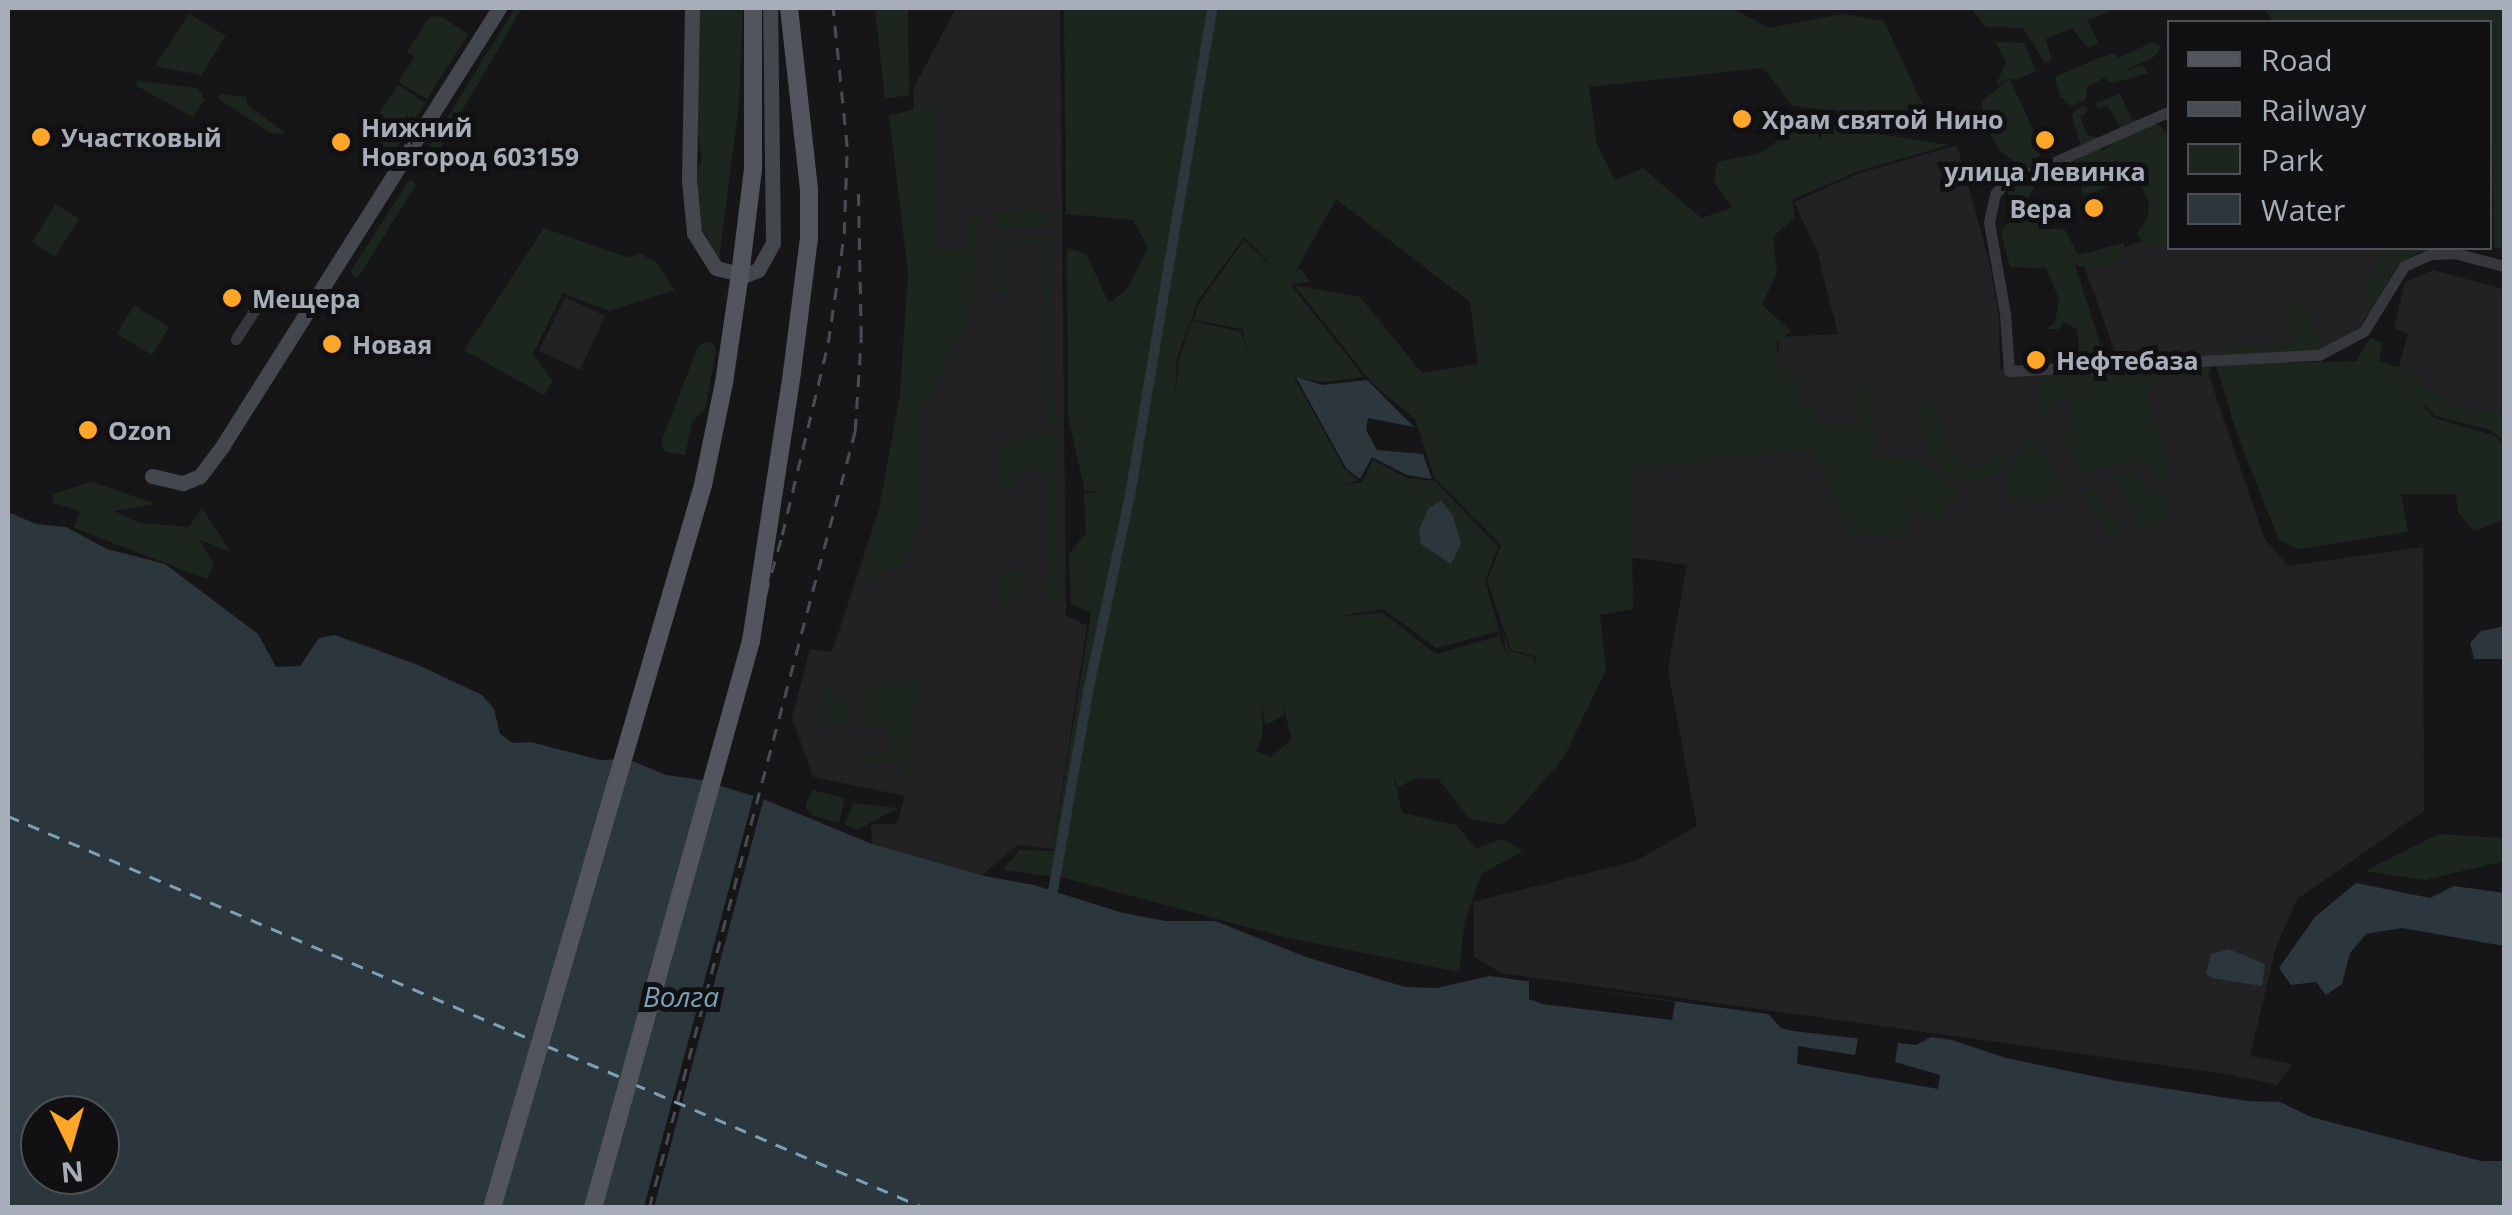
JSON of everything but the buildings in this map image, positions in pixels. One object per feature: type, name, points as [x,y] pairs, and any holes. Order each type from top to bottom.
[{"type":"main road","points":[[492,1208],[702,484],[724,383],[752,170],[753,8]]},
{"type":"main road","points":[[593,1208],[751,641],[809,238],[809,189],[789,8]]},
{"type":"street","points":[[152,476],[184,483],[200,476],[224,444],[498,8]]},
{"type":"street","points":[[692,8],[689,179],[694,233],[716,268],[746,275],[758,270],[773,243],[770,8]]},
{"type":"street","points":[[2167,113],[2002,185],[1995,194],[1989,222],[2005,314],[2010,371],[2320,354],[2364,331],[2404,266],[2431,254],[2454,253],[2504,266]]},
{"type":"street","points":[[236,339],[264,295]]},
{"type":"shaded area","points":[[956,8],[1060,8],[1066,615],[1087,626],[1053,849],[1018,845],[982,875],[872,844],[871,824],[897,824],[905,796],[813,777],[792,718],[810,649],[832,652],[927,364],[913,89]]},
{"type":"shaded area","points":[[1957,145],[1989,260],[1999,316],[2000,369],[2118,361],[2083,263],[2167,232],[2167,250],[2405,250],[2361,325],[2333,351],[2203,358],[2264,538],[2288,566],[2423,547],[2424,811],[2297,899],[2276,947],[2250,1056],[2292,1064],[2277,1085],[2233,1075],[1501,973],[1474,957],[1473,902],[1636,861],[1697,826],[1668,670],[1687,565],[1627,557],[1626,464],[1777,371],[1779,337],[1838,334],[1817,251],[1794,202],[1860,173]]},
{"type":"shaded area","points":[[2433,270],[2504,289],[2504,426],[2409,403],[2393,389],[2408,334],[2394,328],[2405,282]]},
{"type":"shaded area","points":[[565,297],[605,316],[580,370],[539,351]]},
{"type":"green space","points":[[515,8],[522,8],[431,164],[422,158]]},
{"type":"green space","points":[[698,8],[743,8],[739,104],[719,259],[700,226],[695,178],[702,159],[697,128]]},
{"type":"green space","points":[[875,8],[908,8],[909,95],[885,99]]},
{"type":"green space","points":[[1064,8],[1731,8],[1769,28],[1842,14],[1884,21],[1930,121],[1793,106],[1763,68],[1589,87],[1597,144],[1615,180],[1643,168],[1701,218],[1732,208],[1714,182],[1717,162],[1761,153],[1803,122],[1949,145],[1858,171],[1792,200],[1795,217],[1773,237],[1777,272],[1762,305],[1791,331],[1776,342],[1780,368],[1793,369],[1800,405],[1814,407],[1820,424],[1857,424],[1861,383],[1869,383],[1879,459],[1917,456],[1960,491],[1937,523],[1910,508],[1904,537],[1850,535],[1812,450],[1631,469],[1633,609],[1600,615],[1606,670],[1563,759],[1504,825],[1470,819],[1438,779],[1417,778],[1398,787],[1393,773],[1402,813],[1456,825],[1476,848],[1503,839],[1523,851],[1481,874],[1465,921],[1459,972],[1284,937],[1065,878],[1003,870],[1019,850],[1053,851],[1091,613],[1071,604],[1069,555],[1086,533],[1084,493],[1105,492],[1085,491],[1068,417],[1067,248],[1086,254],[1109,303],[1127,289],[1148,247],[1133,220],[1066,214]],"holes":[[[1336,199],[1470,302],[1478,364],[1422,373],[1360,297],[1294,285],[1372,383],[1415,419],[1434,477],[1501,545],[1487,581],[1511,650],[1537,657],[1532,670],[1535,658],[1510,651],[1502,630],[1508,657],[1499,636],[1436,654],[1383,613],[1335,617],[1383,609],[1436,648],[1499,631],[1485,581],[1498,547],[1435,481],[1407,478],[1373,460],[1362,482],[1343,485],[1358,480],[1344,468],[1294,377],[1325,382],[1364,377],[1290,284],[1310,282],[1301,269],[1296,271]],[[1244,237],[1283,276],[1244,240],[1198,305],[1194,320],[1242,329],[1249,355],[1241,332],[1192,321],[1179,359],[1175,399],[1177,358],[1198,301]],[[1281,699],[1292,739],[1271,757],[1256,751],[1263,734],[1262,705],[1265,725],[1284,716]]]},
{"type":"green space","points":[[1971,8],[2118,8],[2088,20],[2098,43],[2088,48],[2072,28],[2046,39],[2052,60],[2045,63],[2023,28],[1986,27]]},
{"type":"green space","points":[[2264,8],[2504,8],[2504,250],[2494,247],[2492,20],[2272,20]]},
{"type":"green space","points":[[189,14],[226,36],[201,75],[155,66]]},
{"type":"green space","points":[[440,16],[468,34],[427,99],[399,82],[415,56],[407,52],[429,18]]},
{"type":"green space","points":[[1995,42],[2024,43],[2036,71],[2016,80],[2009,78],[2043,150],[2027,171],[2000,151],[1988,131],[1981,102],[2009,79],[1996,85],[2006,62]]},
{"type":"green space","points":[[2153,42],[2161,46],[2154,57],[2125,70],[2143,65],[2148,73],[2113,83],[2104,78],[2087,87],[2086,100],[2071,106],[2060,96],[2055,77],[2098,58],[2115,53],[2118,58]]},
{"type":"green space","points":[[139,81],[197,88],[205,99],[193,117],[135,85]]},
{"type":"green space","points":[[398,85],[425,103],[394,152],[365,134]]},
{"type":"green space","points":[[221,94],[247,97],[247,105],[287,134],[271,133],[217,98]]},
{"type":"green space","points":[[2120,94],[2132,119],[2159,125],[2167,134],[2167,241],[2147,249],[2137,233],[2148,218],[2149,203],[2137,175],[2084,196],[2081,189],[2090,170],[2061,178],[2056,166],[2084,157],[2072,116],[2076,109],[2085,106],[2088,111],[2080,117],[2088,136],[2097,137],[2102,151],[2123,136],[2114,114],[2106,105],[2098,109],[2096,103]]},
{"type":"green space","points":[[934,104],[933,247],[965,251],[971,217],[979,216],[971,320],[952,346],[938,385],[921,409],[919,527],[904,563],[859,583],[874,536],[900,395],[908,272],[889,116]]},
{"type":"green space","points":[[410,179],[416,185],[357,279],[350,272]]},
{"type":"green space","points":[[2027,181],[2034,188],[2025,203],[2040,228],[2065,230],[2078,255],[2124,243],[2126,254],[2099,270],[2075,265],[2105,359],[2069,362],[2079,348],[2077,329],[2062,322],[2060,329],[2046,329],[2055,323],[2059,299],[2046,268],[2010,267],[2001,231],[2008,222],[2008,190]]},
{"type":"green space","points":[[56,204],[79,219],[55,257],[32,242]]},
{"type":"green space","points":[[1048,209],[1048,226],[997,230],[995,212]]},
{"type":"green space","points":[[544,228],[629,258],[639,253],[657,263],[675,290],[609,311],[563,293],[533,354],[553,381],[544,395],[464,350]]},
{"type":"green space","points":[[996,237],[1050,237],[1055,424],[1048,425],[1040,245],[1005,247],[1005,293],[996,292]]},
{"type":"green space","points":[[2386,250],[2429,250],[2398,265],[2368,316],[2368,284]]},
{"type":"green space","points":[[2301,302],[2323,343],[2314,354],[2222,358],[2222,348],[2293,341],[2287,306]]},
{"type":"green space","points":[[134,305],[169,327],[152,355],[117,334]]},
{"type":"green space","points":[[2370,338],[2382,343],[2379,362],[2398,367],[2397,381],[2434,418],[2495,436],[2504,445],[2504,520],[2474,531],[2458,512],[2456,494],[2401,494],[2408,532],[2298,549],[2279,540],[2236,431],[2216,365],[2356,361]]},
{"type":"green space","points":[[704,342],[713,343],[716,351],[705,410],[692,421],[685,455],[665,452],[661,443],[697,349]]},
{"type":"green space","points":[[2208,362],[2211,373],[2156,380],[2147,392],[2171,476],[2161,483],[2144,462],[2107,463],[2086,477],[2064,444],[2071,404],[2067,396],[2039,416],[2039,384],[2047,375]]},
{"type":"green space","points":[[2407,369],[2444,402],[2504,415],[2504,442],[2491,430],[2436,416],[2401,382]]},
{"type":"green space","points":[[1932,397],[1950,452],[1969,468],[2008,453],[1997,476],[1967,480],[1951,477],[1930,456],[1919,426],[1921,403]]},
{"type":"green space","points":[[1049,433],[1057,439],[1059,596],[1053,604],[1041,587],[1049,573],[1047,476],[1027,468],[1008,487],[997,490],[1000,445],[1029,434]]},
{"type":"green space","points":[[2026,433],[2043,450],[2063,486],[2061,494],[2042,504],[2008,498],[2005,487]]},
{"type":"green space","points":[[2133,470],[2154,491],[2172,496],[2169,522],[2140,527],[2118,477]]},
{"type":"green space","points":[[92,482],[156,504],[114,511],[140,523],[189,527],[202,508],[231,552],[200,540],[214,565],[207,579],[74,528],[80,511],[53,503],[52,494]]},
{"type":"green space","points":[[2093,488],[2124,533],[2111,536],[2080,491]]},
{"type":"green space","points":[[1018,571],[1025,588],[1002,611],[997,576]]},
{"type":"green space","points":[[920,680],[908,785],[900,761],[862,762],[862,756],[891,751],[888,728],[860,728],[867,687]]},
{"type":"green space","points":[[822,687],[832,688],[831,698],[854,702],[848,726],[818,723]]},
{"type":"green space","points":[[812,790],[845,798],[839,823],[812,815],[805,806]]},
{"type":"green space","points":[[853,803],[898,808],[857,830],[845,824]]},
{"type":"green space","points":[[2439,834],[2504,838],[2504,861],[2425,880],[2365,871]]},
{"type":"water","points":[[1296,377],[1323,385],[1367,380],[1414,427],[1368,418],[1366,430],[1377,450],[1423,454],[1432,479],[1407,475],[1372,457],[1360,479],[1346,468]]},
{"type":"water","points":[[1441,500],[1453,516],[1461,544],[1451,564],[1421,544],[1419,529],[1429,508]]},
{"type":"water","name":"Волга","points":[[8,512],[36,524],[66,527],[107,549],[165,564],[258,634],[276,667],[300,666],[319,638],[335,635],[416,664],[482,695],[494,709],[500,734],[513,743],[531,742],[600,760],[628,759],[666,775],[702,780],[763,799],[872,844],[985,876],[1034,885],[1123,913],[1166,921],[1215,921],[1306,957],[1405,987],[1437,988],[1489,976],[1768,1014],[1781,1028],[1793,1031],[1916,1045],[1931,1037],[1952,1040],[2006,1058],[2117,1081],[2247,1101],[2280,1102],[2311,1117],[2481,1161],[2504,1161],[2504,1208],[8,1208]]},
{"type":"water","points":[[2504,626],[2504,659],[2474,659],[2470,643],[2481,631]]},
{"type":"water","points":[[2356,883],[2430,898],[2454,886],[2504,893],[2504,946],[2402,928],[2366,934],[2350,953],[2342,984],[2326,995],[2316,982],[2291,985],[2279,968],[2315,917]]},
{"type":"water","points":[[2229,949],[2265,964],[2262,986],[2212,978],[2206,973],[2211,954]]},
{"type":"pier","points":[[755,791],[765,794],[654,1207],[644,1207]]},
{"type":"pier","points":[[1529,981],[1675,1002],[1672,1020],[1542,1004],[1529,999]]},
{"type":"pier","points":[[1858,1038],[1898,1043],[1895,1062],[1940,1075],[1938,1089],[1797,1064],[1798,1046],[1855,1055]]},
{"type":"waterway","points":[[1053,891],[1088,692],[1130,495],[1212,8]]},
{"type":"ferry route","points":[[8,816],[535,1041]]},
{"type":"ferry route","points":[[547,1046],[623,1078]]},
{"type":"ferry route","points":[[634,1084],[925,1208]]},
{"type":"railway","points":[[593,1208],[782,535],[828,343],[844,234],[847,147],[833,8]]},
{"type":"railway","points":[[649,1208],[855,431],[861,338],[858,185]]},
{"type":"place","name":"Храм святой Нино","points":[[1742,119]]},
{"type":"place","name":"Участковый","points":[[41,137]]},
{"type":"place","name":"улица Левинка","points":[[2045,140]]},
{"type":"place","name":"Нижний Новгород 603159","points":[[341,142]]},
{"type":"place","name":"Вера","points":[[2094,208]]},
{"type":"place","name":"Мещера","points":[[232,298]]},
{"type":"place","name":"Новая","points":[[332,344]]},
{"type":"place","name":"Нефтебаза","points":[[2036,360]]},
{"type":"place","name":"Ozon","points":[[88,430]]}]
